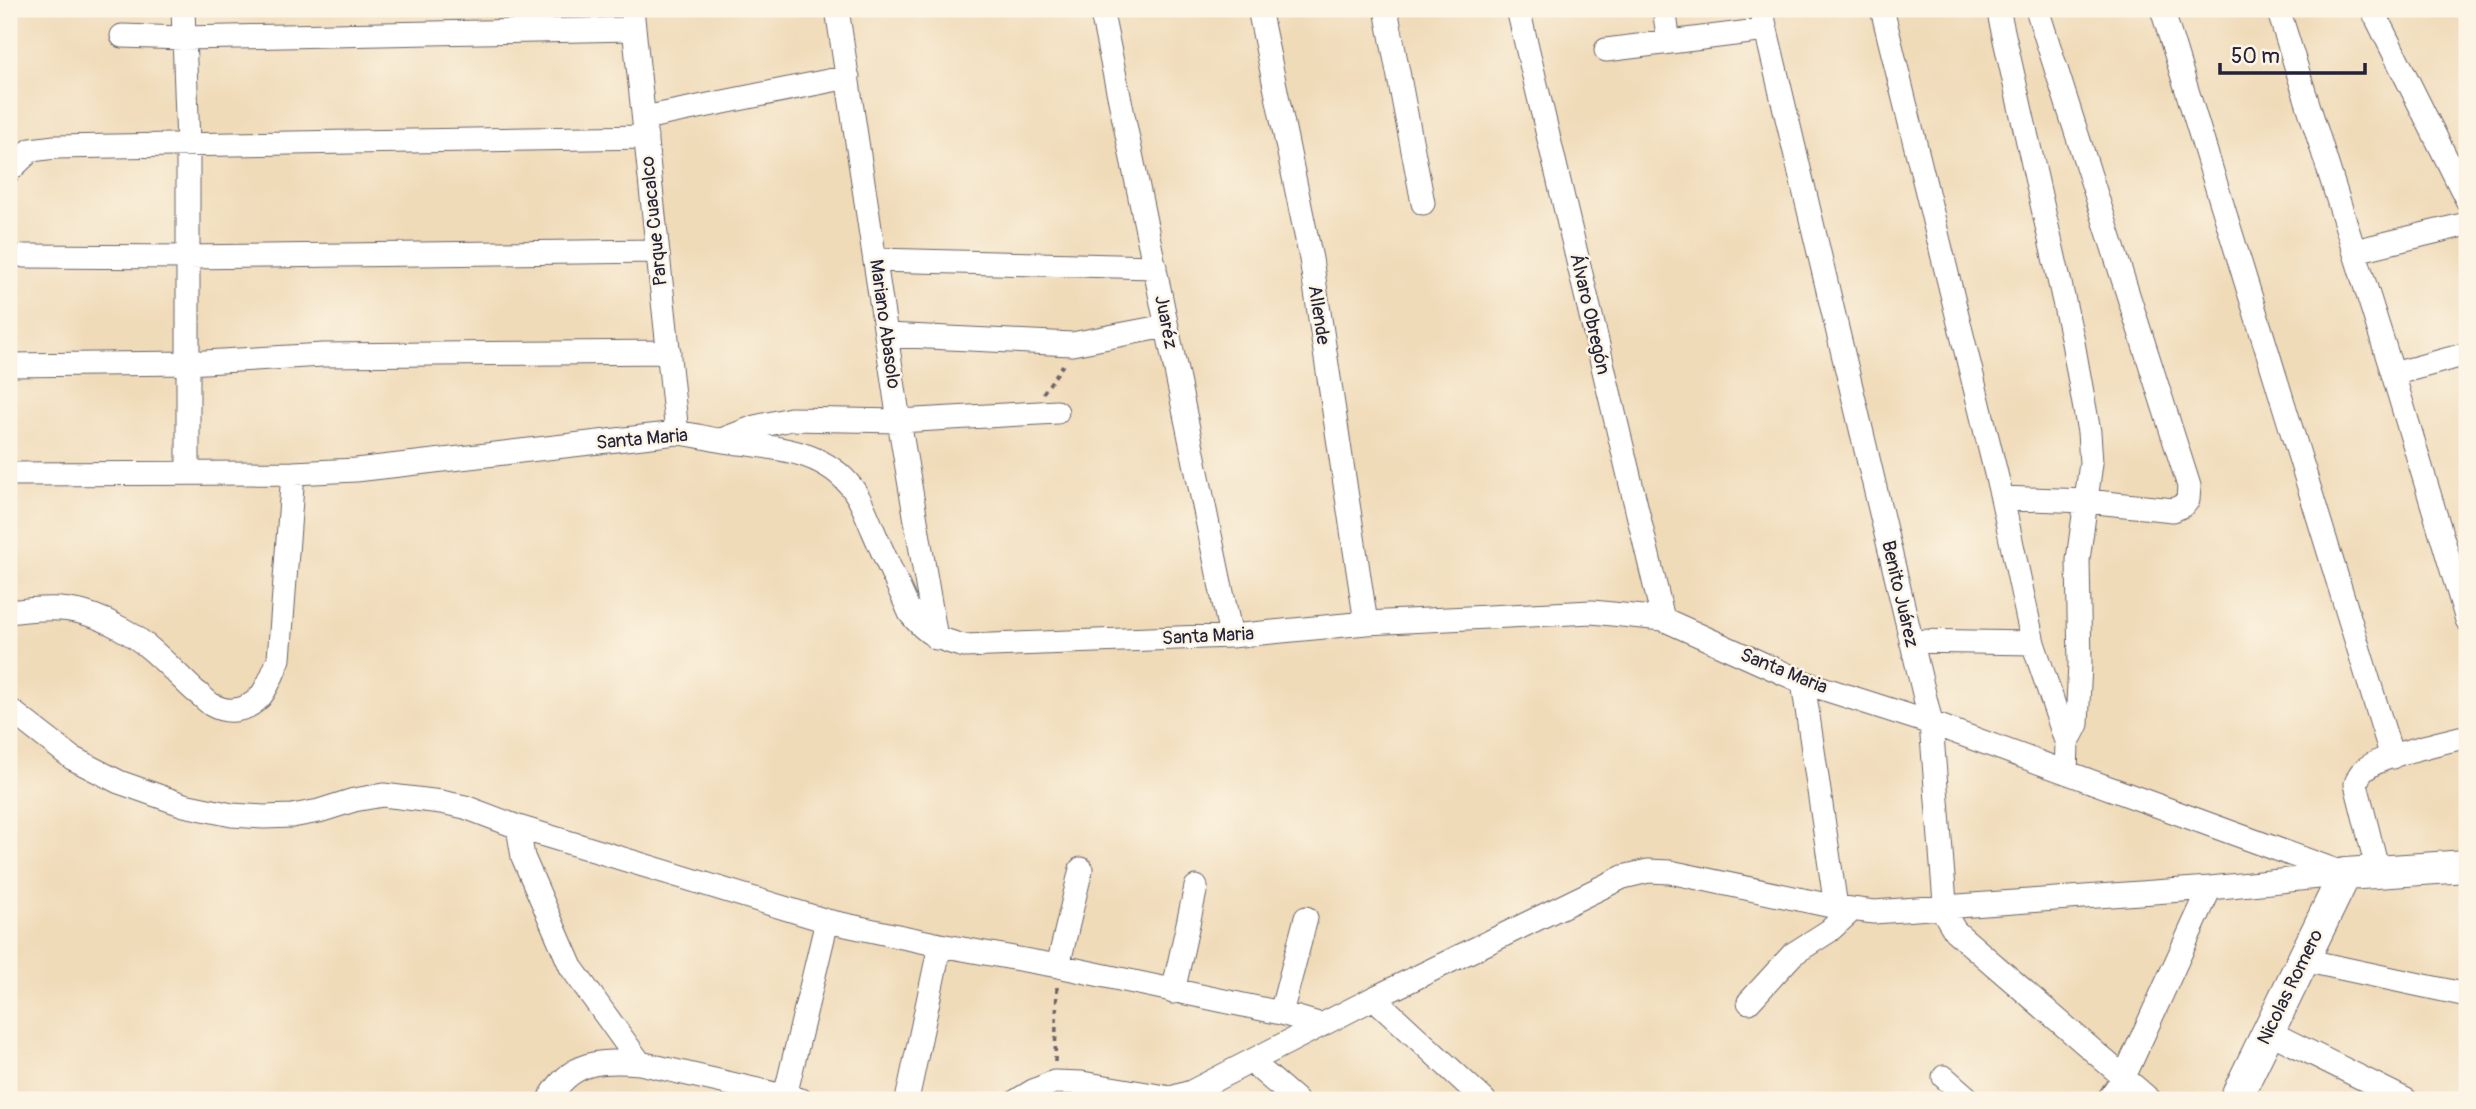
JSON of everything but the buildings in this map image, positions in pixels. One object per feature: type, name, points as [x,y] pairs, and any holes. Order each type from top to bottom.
[{"type":"main road","name":"Santa Maria","points":[[2345,874],[2467,866]]},
{"type":"main road","name":"Nicolas Romero","points":[[2235,1100],[2345,874]]},
{"type":"street","points":[[183,9],[188,144],[188,473]]},
{"type":"street","name":"Mariano Abasolo","points":[[837,9],[899,421],[936,638]]},
{"type":"street","name":"Juaréz","points":[[1101,9],[1231,636]]},
{"type":"street","name":"Allende","points":[[1259,9],[1311,259],[1366,623]]},
{"type":"street","points":[[1386,9],[1423,203]]},
{"type":"street","name":"Álvaro Obregón","points":[[1518,9],[1663,619]]},
{"type":"street","points":[[1664,9],[1669,42]]},
{"type":"street","points":[[1882,9],[2002,498],[2033,643],[2067,744],[2066,772]]},
{"type":"street","points":[[1998,9],[2072,337],[2090,432],[2091,463],[2078,560],[2080,664],[2077,724],[2067,744]]},
{"type":"street","points":[[2002,498],[2086,501],[2173,510],[2185,505],[2188,500],[2189,486],[2037,9]]},
{"type":"street","points":[[2162,9],[2392,757]]},
{"type":"street","points":[[2278,9],[2467,620]]},
{"type":"street","points":[[2372,9],[2467,200]]},
{"type":"street","points":[[122,36],[183,38],[632,19]]},
{"type":"street","name":"Parque Cuacalco","points":[[632,19],[677,433]]},
{"type":"street","points":[[1606,50],[1669,42],[1763,19]]},
{"type":"street","name":"Benito Juárez","points":[[1763,19],[1931,723],[1944,908],[1948,922],[1955,931],[2150,1100]]},
{"type":"street","points":[[9,171],[22,156],[41,148],[645,128],[848,77]]},
{"type":"street","points":[[2355,251],[2467,224]]},
{"type":"street","points":[[24,256],[187,257],[656,251]]},
{"type":"street","points":[[876,260],[1155,267]]},
{"type":"street","points":[[887,335],[1072,344],[1166,326]]},
{"type":"street","points":[[9,365],[188,363],[323,355],[669,352]]},
{"type":"street","points":[[2393,374],[2467,354]]},
{"type":"street","points":[[721,440],[755,427],[791,419],[899,421],[1057,412]]},
{"type":"street","name":"Santa Maria","points":[[9,474],[293,473],[356,470],[677,433],[762,445],[813,458],[848,482],[860,500],[910,613],[920,626],[936,638],[964,646],[1231,636],[1366,623],[1592,612],[1663,619],[1803,682],[1931,723],[2345,874]]},
{"type":"street","points":[[9,612],[39,608],[74,609],[100,618],[142,641],[212,705],[228,710],[244,709],[260,697],[279,659],[293,473]]},
{"type":"street","points":[[1911,641],[2033,643]]},
{"type":"street","points":[[1749,1002],[1793,954],[1829,931],[1844,909],[1803,682]]},
{"type":"street","points":[[9,709],[72,758],[119,782],[184,805],[232,815],[292,816],[383,795],[466,807],[518,827],[827,921],[1058,966],[1281,1013],[1322,1025]]},
{"type":"street","points":[[2378,873],[2356,784],[2358,775],[2367,767],[2392,757],[2467,736]]},
{"type":"street","points":[[518,827],[523,857],[571,967],[640,1063]]},
{"type":"street","points":[[1058,966],[1081,869]]},
{"type":"street","points":[[1018,1100],[1054,1082],[1082,1083],[1171,1098],[1191,1092],[1374,998],[1623,877],[1648,871],[1670,872],[1844,909],[1902,911],[2210,888],[2345,874]]},
{"type":"street","points":[[1173,992],[1196,887]]},
{"type":"street","points":[[2108,1100],[2124,1077],[2210,888]]},
{"type":"street","points":[[1281,1013],[1306,918]]},
{"type":"street","points":[[549,1100],[563,1079],[577,1069],[594,1063],[640,1063],[793,1098],[827,921]]},
{"type":"street","points":[[908,1100],[940,945]]},
{"type":"street","points":[[2303,960],[2467,995]]},
{"type":"street","points":[[1374,998],[1484,1100]]},
{"type":"street","points":[[2267,1031],[2406,1100]]},
{"type":"street","points":[[1252,1062],[1296,1100]]},
{"type":"street","points":[[1944,1077],[1970,1100]]},
{"type":"path","points":[[1030,412],[1063,364],[1072,344]]},
{"type":"path","points":[[1054,1082],[1058,966]]}]
